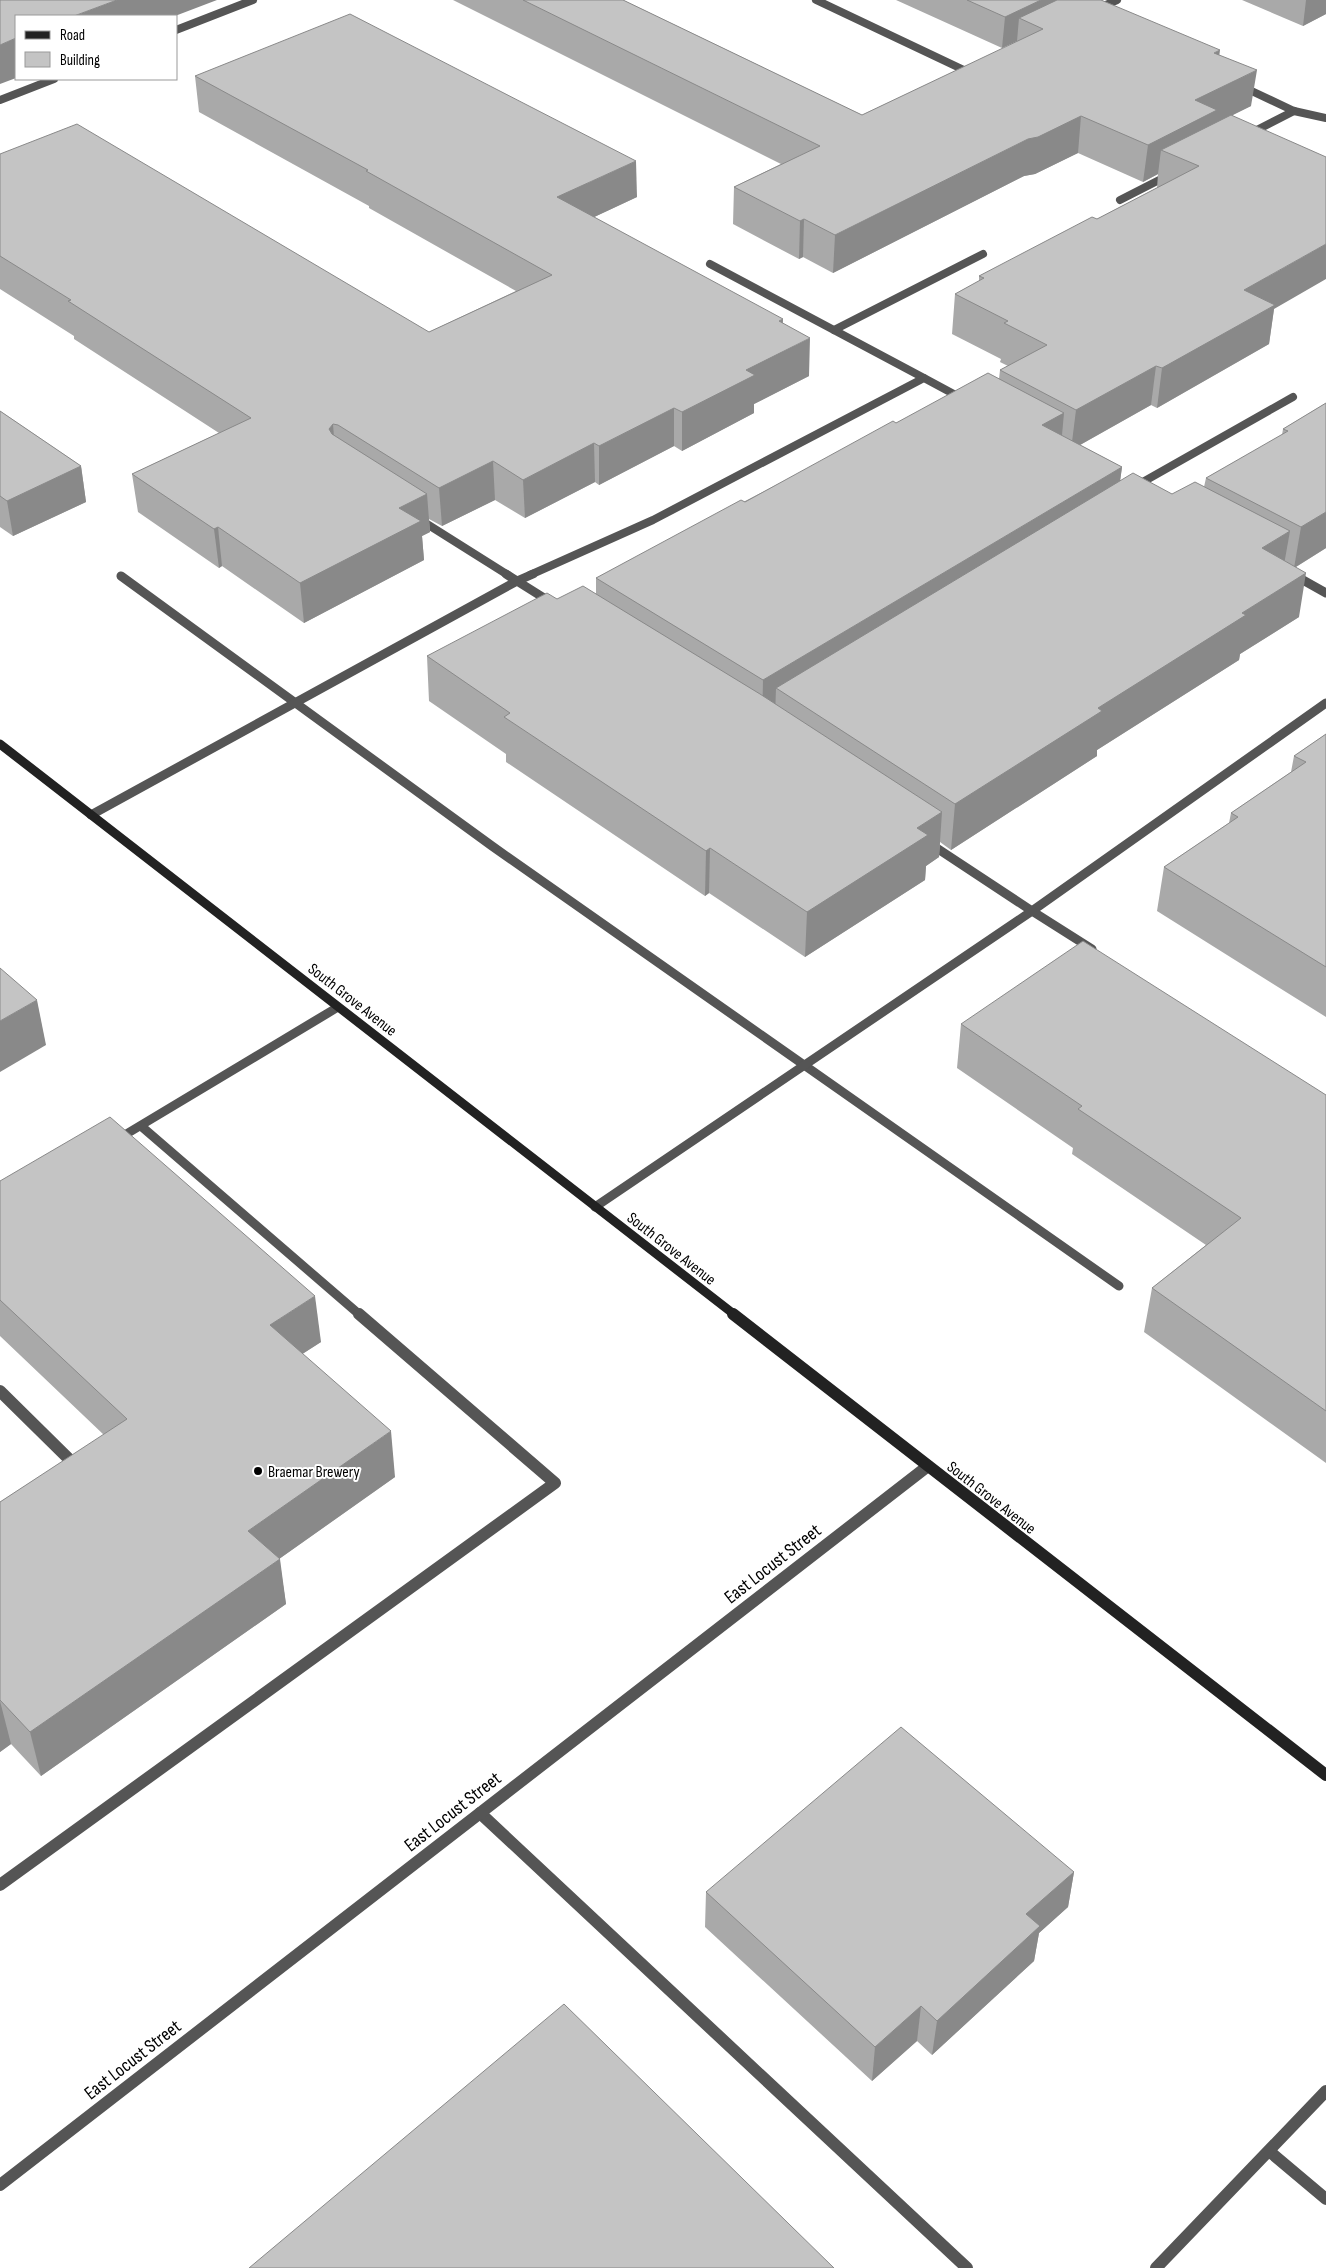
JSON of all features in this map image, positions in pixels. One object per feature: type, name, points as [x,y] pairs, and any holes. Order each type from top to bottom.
[{"type":"main road","name":"South Grove Avenue","points":[[0,744],[1326,1775]]},
{"type":"street","points":[[178,29],[253,0]]},
{"type":"street","points":[[816,0],[966,71],[974,67]]},
{"type":"street","points":[[1090,13],[1117,0]]},
{"type":"street","points":[[0,100],[51,80]]},
{"type":"street","points":[[1234,83],[1294,110],[1326,118]]},
{"type":"street","points":[[1244,137],[1294,110]]},
{"type":"street","points":[[1120,200],[1178,171]]},
{"type":"street","points":[[834,330],[983,254]]},
{"type":"street","points":[[710,264],[967,401]]},
{"type":"street","points":[[91,815],[517,581],[654,520],[924,378]]},
{"type":"street","points":[[1131,488],[1293,397]]},
{"type":"street","points":[[1122,484],[1143,495]]},
{"type":"street","points":[[411,514],[559,607]]},
{"type":"street","points":[[1284,570],[1326,593]]},
{"type":"street","points":[[121,576],[293,704],[804,1066],[1119,1286]]},
{"type":"street","points":[[595,1207],[1032,911],[1326,703]]},
{"type":"street","points":[[918,836],[1099,953]]},
{"type":"street","points":[[108,1145],[338,1007]]},
{"type":"street","points":[[0,1885],[555,1483],[141,1126]]},
{"type":"street","points":[[0,1392],[80,1470],[72,1475]]},
{"type":"street","name":"East Locust Street","points":[[0,2186],[928,1466]]},
{"type":"street","points":[[480,1813],[967,2268]]},
{"type":"street","points":[[1156,2268],[1326,2091]]},
{"type":"street","points":[[1269,2151],[1326,2199]]},
{"type":"building","points":[[0,0],[117,0],[77,15],[15,15],[15,38],[0,45]]},
{"type":"building","points":[[523,0],[623,0],[862,115],[1043,29],[1019,18],[1057,0],[1101,0],[1220,50],[1214,53],[1257,70],[1195,100],[1217,110],[1148,145],[1081,116],[1038,137],[1028,139],[835,235],[804,219],[800,221],[734,187],[820,146]]},
{"type":"building","points":[[967,0],[1041,0],[1005,17]]},
{"type":"building","points":[[350,14],[636,161],[557,197],[783,319],[779,321],[810,338],[746,370],[755,375],[682,412],[674,408],[599,446],[594,443],[523,480],[493,461],[439,488],[338,425],[333,424],[329,429],[332,434],[427,494],[399,508],[421,521],[300,583],[218,527],[214,529],[132,474],[251,418],[68,301],[71,300],[0,256],[0,154],[77,124],[429,332],[552,275],[366,171],[368,170],[195,76]]},
{"type":"building","points":[[1231,115],[1326,157],[1326,244],[1244,290],[1275,305],[1162,368],[1156,366],[1076,410],[1000,370],[1047,345],[1004,323],[1008,321],[955,294],[984,278],[979,276],[1092,217],[1097,219],[1199,166],[1161,150]]},
{"type":"building","points":[[988,373],[1064,413],[1042,425],[1122,467],[763,680],[596,578],[741,500],[745,502],[893,421],[896,423]]},
{"type":"building","points":[[1326,403],[1326,512],[1301,527],[1206,478],[1288,431],[1283,429]]},
{"type":"building","points":[[0,411],[81,466],[7,501],[0,496]]},
{"type":"building","points":[[1133,473],[1172,494],[1195,482],[1290,531],[1262,548],[1306,573],[1242,613],[1246,615],[1098,708],[1102,711],[955,804],[776,688]]},
{"type":"building","points":[[583,586],[760,694],[942,812],[917,828],[928,835],[807,912],[710,848],[706,851],[504,717],[510,713],[427,656],[547,593],[557,599]]},
{"type":"building","points":[[1326,734],[1326,967],[1164,867],[1238,817],[1231,813],[1306,762],[1294,756]]},
{"type":"building","points":[[1083,941],[1326,1095],[1326,1411],[1152,1288],[1241,1218],[1078,1109],[1082,1106],[961,1024]]},
{"type":"building","points":[[0,968],[37,1000],[0,1021]]},
{"type":"building","name":"Braemar Brewery","points":[[110,1117],[315,1296],[270,1325],[391,1431],[248,1531],[280,1559],[30,1732],[0,1700],[0,1502],[127,1419],[0,1300],[0,1181]]},
{"type":"building","points":[[901,1727],[1074,1872],[1026,1914],[1040,1926],[937,2021],[921,2006],[875,2047],[706,1892]]},
{"type":"building","points":[[564,2004],[834,2268],[249,2268]]},
{"type":"place","name":"Braemar Brewery","points":[[258,1471]]}]
